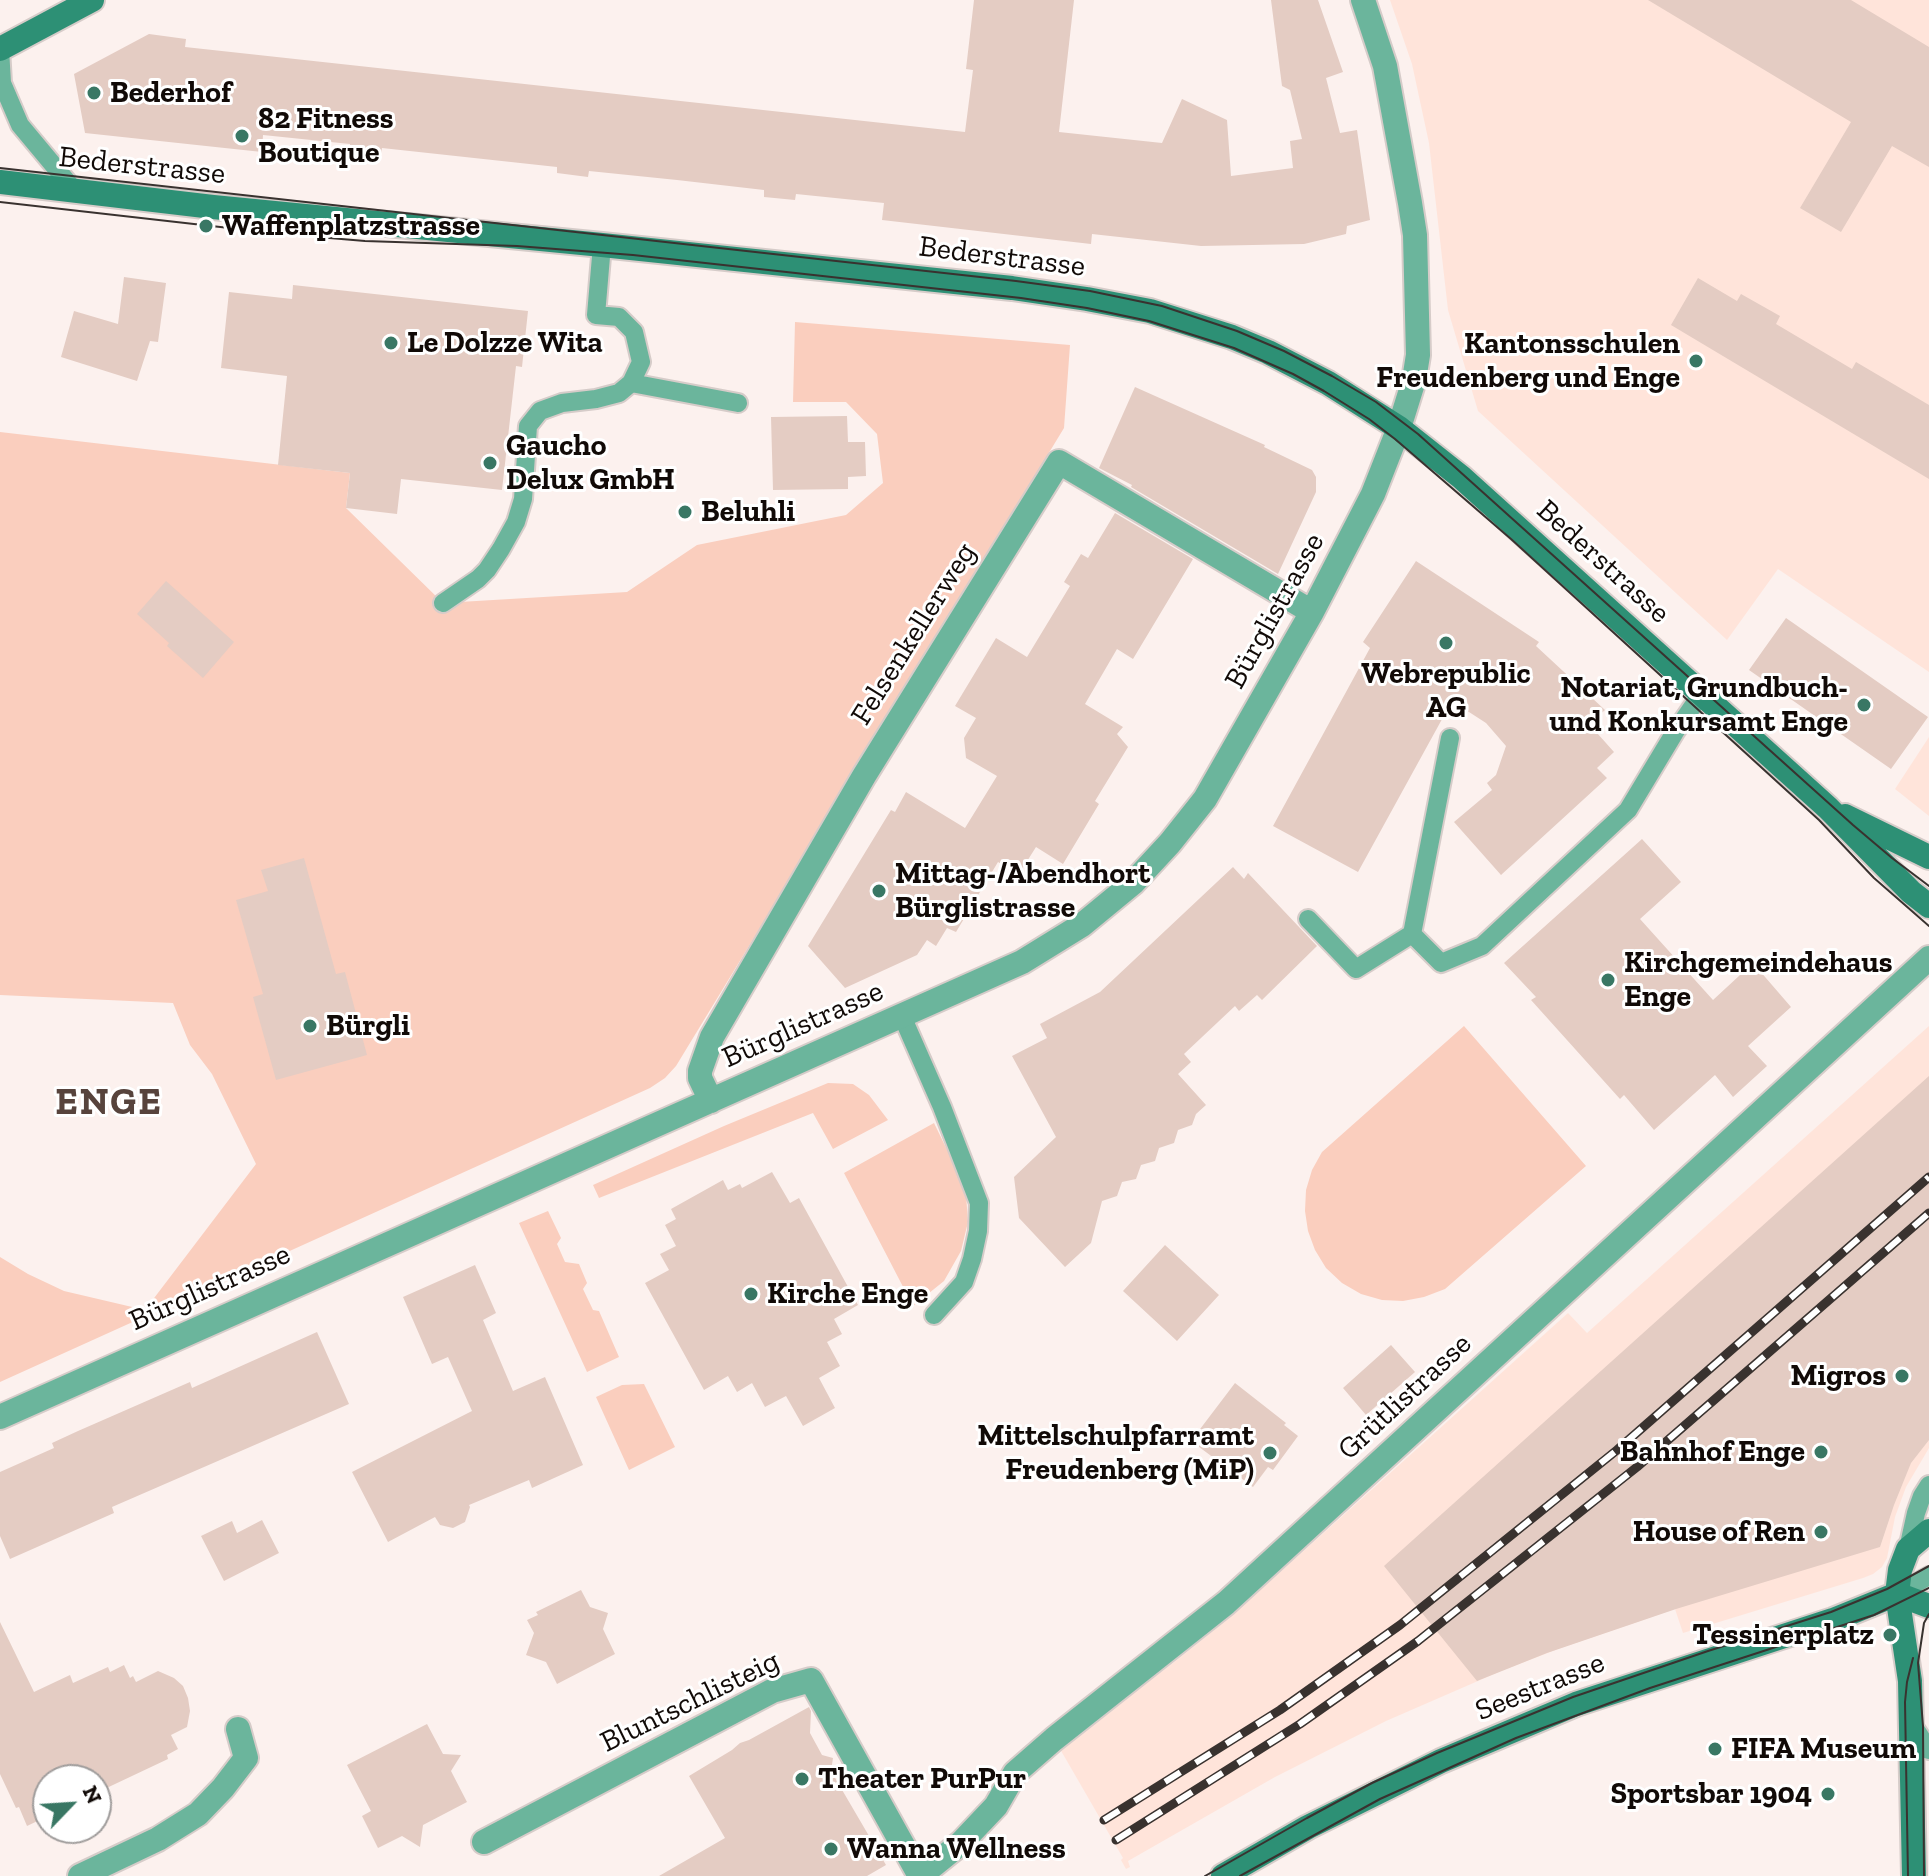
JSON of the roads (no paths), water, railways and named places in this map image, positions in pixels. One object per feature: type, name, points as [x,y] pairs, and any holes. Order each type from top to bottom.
[{"type":"main road","points":[[0,49],[92,0]]},
{"type":"main road","name":"Bederstrasse","points":[[0,182],[997,286],[1150,311],[1232,337],[1328,383],[1399,428],[1461,477],[1828,808],[1911,892],[1929,906]]},
{"type":"main road","name":"Bederstrasse","points":[[1828,808],[1929,857]]},
{"type":"main road","points":[[1914,1876],[1912,1724],[1908,1659],[1897,1594],[1900,1570],[1908,1549],[1929,1531]]},
{"type":"main road","points":[[1897,1594],[1929,1606]]},
{"type":"main road","name":"Seestrasse","points":[[1223,1876],[1308,1827],[1441,1761],[1576,1704],[1833,1620],[1897,1594]]},
{"type":"street","name":"Bürglistrasse","points":[[0,1417],[1022,962],[1082,925],[1133,883],[1205,799],[1312,612],[1373,494],[1414,380],[1418,355],[1415,235],[1385,66],[1363,0]]},
{"type":"street","name":"Felsenkellerweg","points":[[711,1101],[700,1078],[700,1071],[712,1037],[864,776],[1059,462],[1312,612]]},
{"type":"street","name":"Grütlistrasse","points":[[920,1876],[961,1843],[996,1806],[1015,1773],[1226,1603],[1929,958]]},
{"type":"street","name":"Bluntschlisteig","points":[[484,1842],[772,1691],[811,1680],[920,1876]]},
{"type":"street","points":[[80,1876],[158,1839],[198,1814],[246,1758],[238,1729]]},
{"type":"lane","points":[[0,49],[2,83],[20,125],[75,191]]},
{"type":"lane","points":[[443,603],[487,570],[516,522],[523,499],[528,426],[540,411],[562,403],[619,393],[631,383],[641,362],[634,332],[619,317],[596,315],[602,245]]},
{"type":"lane","points":[[631,383],[738,403]]},
{"type":"lane","points":[[1412,934],[1441,963],[1482,946],[1628,810],[1702,693]]},
{"type":"lane","points":[[1308,919],[1356,969],[1412,934],[1450,738]]},
{"type":"lane","points":[[902,1016],[979,1203],[978,1231],[964,1282],[934,1315]]},
{"type":"lane","points":[[1908,1549],[1916,1513],[1929,1485]]},
{"type":"lane","name":"Seestrasse","points":[[1897,1594],[1929,1576]]},
{"type":"lane","points":[[1897,1594],[1929,1593]]},
{"type":"lane","points":[[1912,1724],[1929,1750]]},
{"type":"tram line","points":[[0,168],[1016,281],[1090,291],[1162,306],[1237,331],[1332,376],[1376,402],[1418,434],[1853,825],[1929,886]]},
{"type":"tram line","points":[[0,202],[365,241],[517,246],[633,255],[1021,298],[1149,321],[1234,348],[1324,391],[1395,439],[1511,539],[1819,820],[1874,878],[1929,926]]},
{"type":"tram line","points":[[1205,1876],[1372,1783],[1437,1753],[1573,1697],[1831,1612],[1887,1589],[1929,1566]]},
{"type":"tram line","points":[[1240,1876],[1380,1799],[1516,1738],[1650,1688],[1874,1615],[1929,1588]]},
{"type":"tram line","points":[[1924,1876],[1923,1726],[1918,1663],[1924,1623],[1929,1614]]},
{"type":"tram line","points":[[1908,1876],[1905,1702],[1913,1658]]},
{"type":"railway","points":[[1104,1820],[1280,1710],[1400,1625],[1617,1450],[1929,1177]]},
{"type":"railway","points":[[1116,1840],[1300,1724],[1418,1641],[1637,1467],[1929,1213]]},
{"type":"place","name":"Bederhof","points":[[94,93]]},
{"type":"place","name":"82 Fitness Boutique","points":[[242,136]]},
{"type":"place","name":"Waffenplatzstrasse","points":[[206,226]]},
{"type":"place","name":"Le Dolzze Wita","points":[[391,343]]},
{"type":"place","name":"Kantonsschulen Freudenberg und Enge","points":[[1696,361]]},
{"type":"place","name":"Gaucho Delux GmbH","points":[[490,463]]},
{"type":"place","name":"Beluhli","points":[[685,512]]},
{"type":"place","name":"Webrepublic AG","points":[[1446,643]]},
{"type":"place","name":"Notariat, Grundbuch- und Konkursamt Enge","points":[[1864,705]]},
{"type":"place","name":"Mittag-/Abendhort Bürglistrasse","points":[[879,891]]},
{"type":"place","name":"Kirchgemeindehaus Enge","points":[[1608,980]]},
{"type":"place","name":"Bürgli","points":[[310,1026]]},
{"type":"place","name":"Kirche Enge","points":[[751,1294]]},
{"type":"place","name":"Migros","points":[[1902,1376]]},
{"type":"place","name":"Bahnhof Enge","points":[[1821,1452]]},
{"type":"place","name":"Mittelschulpfarramt Freudenberg (MiP)","points":[[1270,1453]]},
{"type":"place","name":"House of Ren","points":[[1821,1532]]},
{"type":"place","name":"Tessinerplatz","points":[[1890,1635]]},
{"type":"place","name":"FIFA Museum","points":[[1715,1749]]},
{"type":"place","name":"Theater PurPur","points":[[802,1779]]},
{"type":"place","name":"Sportsbar 1904","points":[[1828,1794]]},
{"type":"place","name":"Wanna Wellness","points":[[831,1849]]},
{"type":"district","name":"ENGE","points":[[109,1103]]}]
